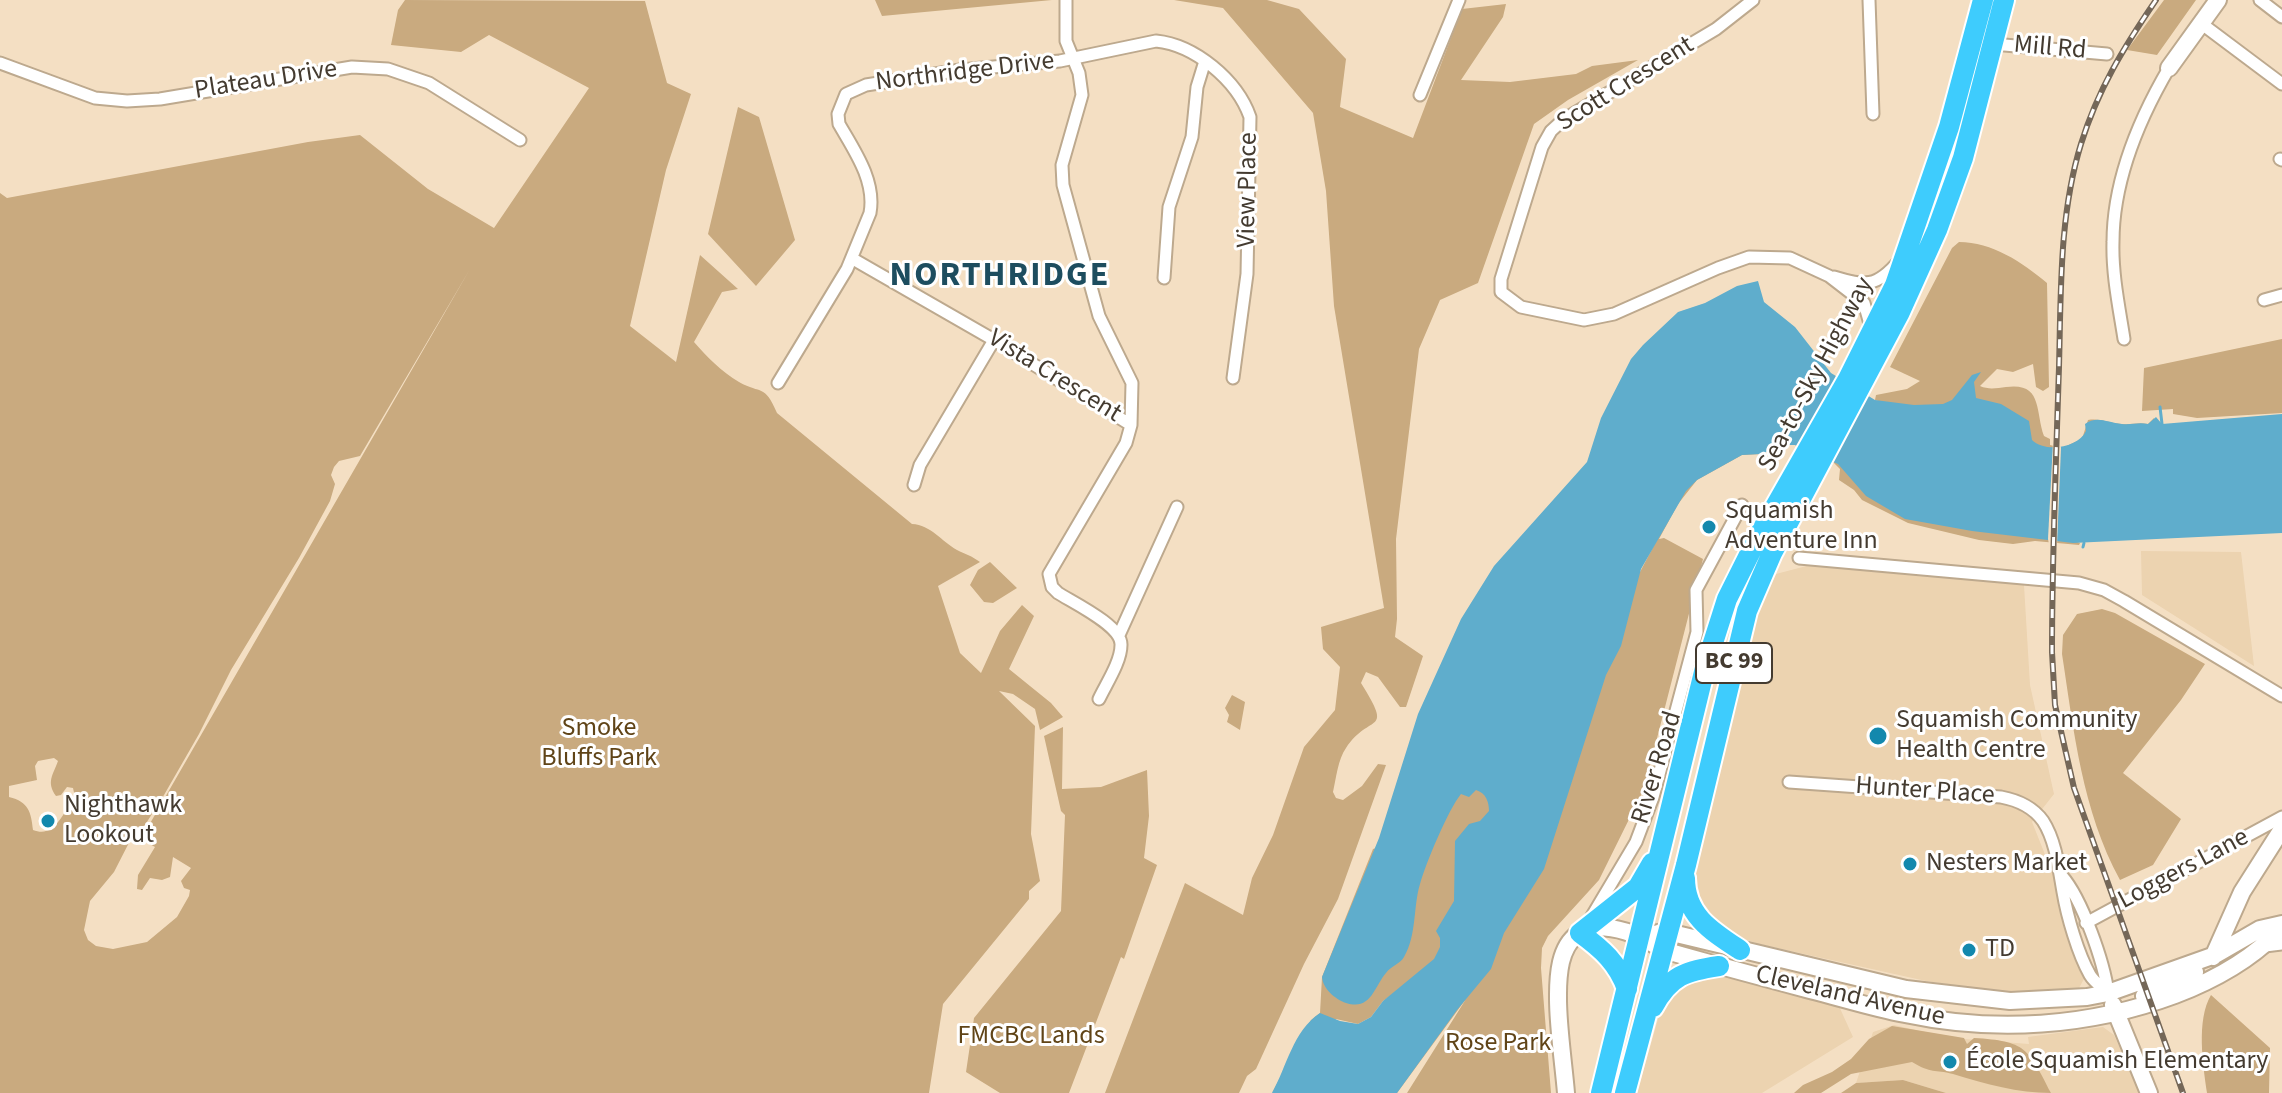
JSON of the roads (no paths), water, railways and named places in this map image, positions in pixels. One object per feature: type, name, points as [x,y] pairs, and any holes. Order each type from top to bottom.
[{"type":"highway","name":"Sea-to-Sky Highway","points":[[1855,383],[1872,332],[1908,251],[1949,127],[1983,0]]},
{"type":"highway","points":[[1908,251],[1933,202],[1981,62],[1993,44],[1984,37],[1993,0]]},
{"type":"highway","name":"Sea-to-Sky Highway","points":[[1601,1093],[1705,668],[1727,599],[1759,535],[1807,468],[1900,312],[1937,230],[1963,158],[2004,0]]},
{"type":"highway","name":"Sea-to-Sky Highway","points":[[1625,1093],[1686,865],[1747,611],[1807,468]]},
{"type":"highway","points":[[1627,989],[1611,958],[1580,933],[1638,887],[1665,838]]},
{"type":"highway","points":[[1686,865],[1687,900],[1693,912],[1703,924],[1740,950]]},
{"type":"highway","points":[[1641,1028],[1657,999],[1677,977],[1695,969],[1719,966]]},
{"type":"street","name":"Vista Crescent","points":[[1066,0],[1065,28],[1079,73],[1082,95],[1062,165],[1063,185],[1099,316],[1132,383],[1131,425]]},
{"type":"street","points":[[1420,95],[1459,0]]},
{"type":"street","name":"Scott Crescent","points":[[1753,0],[1716,29],[1563,120],[1551,131],[1542,147],[1501,279],[1501,292],[1521,307],[1584,320],[1614,314],[1749,257],[1790,258],[1829,276],[1864,303],[1872,332]]},
{"type":"street","points":[[1869,0],[1873,114]]},
{"type":"street","points":[[2124,339],[2112,243],[2114,215],[2133,141],[2149,102],[2169,68],[2218,0]]},
{"type":"street","points":[[2260,0],[2282,17]]},
{"type":"street","points":[[2202,24],[2282,84]]},
{"type":"street","name":"View Place","points":[[1073,59],[1156,41],[1168,42],[1205,61],[1241,98],[1252,126],[1247,274],[1233,378]]},
{"type":"street","name":"Mill Rd","points":[[1993,44],[2107,54]]},
{"type":"street","name":"Northridge Drive","points":[[778,383],[853,259],[872,205],[868,182],[839,124],[838,114],[846,94],[866,85],[914,77],[1073,59]]},
{"type":"street","points":[[1164,278],[1169,207],[1192,137],[1197,87],[1205,61]]},
{"type":"street","name":"Plateau Drive","points":[[0,63],[95,98],[127,101],[160,99],[352,67],[388,69],[429,83],[520,140]]},
{"type":"street","points":[[1829,276],[1864,285],[1879,280],[1908,251]]},
{"type":"street","name":"Vista Crescent","points":[[853,259],[994,340],[1131,425]]},
{"type":"street","points":[[2264,300],[2282,295]]},
{"type":"street","points":[[914,485],[920,465],[994,340]]},
{"type":"street","points":[[1119,635],[1109,625],[1058,593],[1049,580],[1052,565],[1126,443],[1131,425]]},
{"type":"street","name":"River Road","points":[[1580,933],[1636,842],[1653,797],[1697,632],[1696,590],[1742,505]]},
{"type":"street","points":[[1099,699],[1121,648],[1119,635],[1177,507]]},
{"type":"street","points":[[1799,558],[2079,583],[2104,590],[2282,696]]},
{"type":"street","name":"Hunter Place","points":[[1789,782],[2012,800],[2025,805],[2042,820],[2062,876],[2073,929],[2091,977],[2108,993]]},
{"type":"street","name":"Loggers Lane","points":[[2086,923],[2282,817]]},
{"type":"street","points":[[2117,1013],[2125,1005],[2199,970],[2215,955],[2242,892],[2282,829]]},
{"type":"street","name":"Hunter Place","points":[[2062,876],[2072,888],[2086,923],[2108,993]]},
{"type":"street","name":"Cleveland Avenue","points":[[1580,933],[1608,926],[1666,941],[1740,950],[1906,989],[2010,1001],[2108,993],[2215,955],[2260,929],[2282,925]]},
{"type":"street","name":"Cleveland Avenue","points":[[1666,941],[1719,966],[1905,1014],[2001,1026],[2117,1013],[2151,1004],[2196,987],[2274,945],[2282,925]]},
{"type":"street","points":[[1566,1093],[1560,1018],[1561,962],[1580,933]]},
{"type":"street","points":[[2001,1026],[2022,1018],[2091,1006],[2108,993],[2149,1093]]},
{"type":"water","points":[[1758,281],[1764,302],[1795,327],[1831,373],[1875,400],[1914,405],[1943,404],[1952,400],[1972,375],[1981,372],[1974,382],[1976,398],[2001,404],[2029,421],[2032,440],[2045,446],[2069,445],[2082,437],[2086,431],[2085,424],[2094,420],[2148,424],[2156,417],[2162,424],[2282,414],[2282,533],[2073,543],[1972,531],[1905,519],[1866,496],[1838,464],[1795,445],[1785,445],[1761,454],[1742,455],[1697,480],[1686,491],[1641,569],[1621,646],[1606,675],[1544,869],[1504,933],[1491,969],[1397,1093],[1272,1093],[1297,1039],[1311,1020],[1320,1013],[1358,1024],[1371,1017],[1383,1001],[1434,959],[1440,947],[1436,931],[1454,901],[1455,841],[1469,824],[1480,821],[1489,811],[1486,798],[1476,790],[1469,797],[1461,794],[1438,837],[1420,884],[1411,940],[1402,959],[1361,1004],[1354,1005],[1338,999],[1323,981],[1379,838],[1418,714],[1461,619],[1494,566],[1587,462],[1601,418],[1631,359],[1643,345],[1678,312],[1705,303],[1737,286]]},
{"type":"waterway","points":[[2160,407],[2162,424]]},
{"type":"waterway","points":[[2083,547],[2084,543]]},
{"type":"railway","points":[[2156,0],[2123,52],[2095,105],[2081,144],[2069,198],[2061,283],[2052,652],[2055,705],[2074,788],[2183,1093]]},
{"type":"place","name":"Squamish Adventure Inn","points":[[1709,527]]},
{"type":"place","name":"Squamish Community Health Centre","points":[[1878,736]]},
{"type":"place","name":"Nighthawk Lookout","points":[[48,821]]},
{"type":"place","name":"Nesters Market","points":[[1910,864]]},
{"type":"place","name":"TD","points":[[1969,950]]},
{"type":"place","name":"École Squamish Elementary","points":[[1950,1062]]},
{"type":"district","name":"NORTHRIDGE","points":[[1000,278]]},
{"type":"park label","name":"Smoke Bluffs Park","points":[[599,744]]},
{"type":"park label","name":"FMCBC Lands","points":[[1031,1037]]},
{"type":"park label","name":"Rose Park","points":[[1498,1044]]}]
